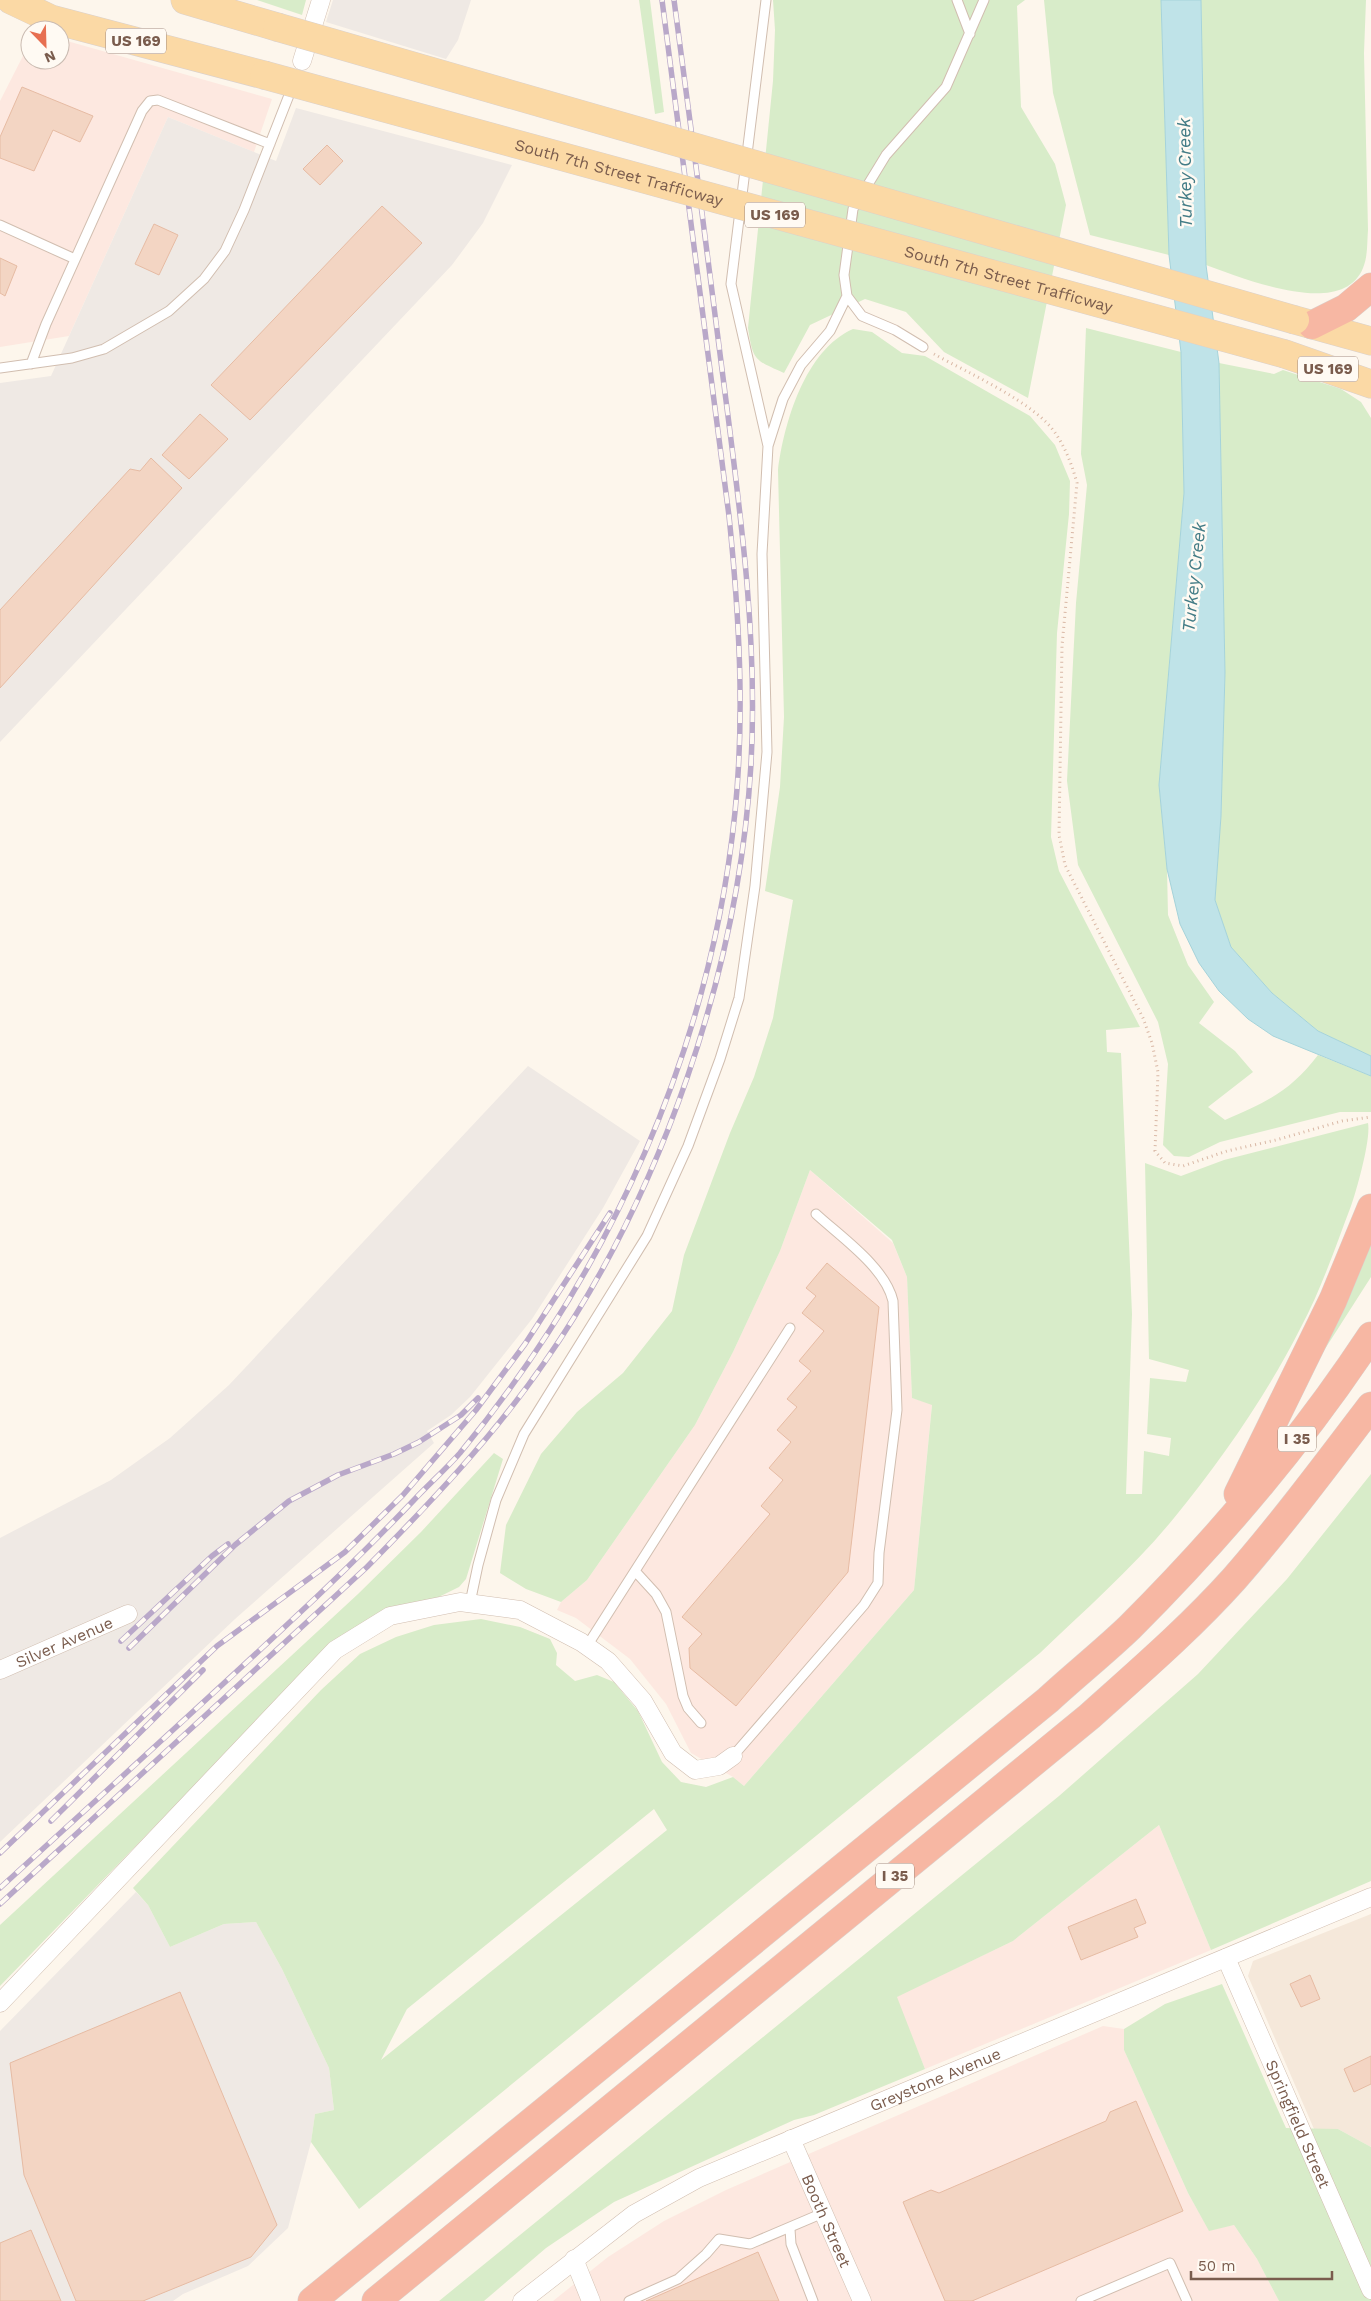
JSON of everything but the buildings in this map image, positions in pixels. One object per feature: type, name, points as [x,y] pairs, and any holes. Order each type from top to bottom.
[{"type":"highway","points":[[1303,323],[1346,308],[1371,287]]},
{"type":"highway","points":[[1217,1537],[1326,1316],[1371,1208]]},
{"type":"highway","name":"I 35","points":[[312,2301],[1048,1700],[1128,1628],[1217,1537],[1300,1436],[1371,1336]]},
{"type":"highway","name":"I 35","points":[[376,2301],[1090,1716],[1168,1646],[1233,1580],[1313,1482],[1371,1406]]},
{"type":"highway","points":[[290,2301],[352,2269]]},
{"type":"main road","name":"South 7th Street Trafficway","points":[[11,0],[51,19],[264,75],[1285,354],[1371,384]]},
{"type":"main road","name":"US 169","points":[[185,0],[1371,341]]},
{"type":"street","points":[[302,62],[321,0]]},
{"type":"street","points":[[0,2003],[335,1650],[390,1616],[460,1602],[520,1610],[587,1646],[608,1661],[643,1700],[673,1753],[695,1770],[719,1766],[733,1756]]},
{"type":"street","name":"Silver Avenue","points":[[0,1670],[128,1614]]},
{"type":"street","name":"Greystone Avenue","points":[[522,2301],[634,2214],[698,2178],[1371,1897]]},
{"type":"street","name":"Springfield Street","points":[[1226,1958],[1371,2290]]},
{"type":"street","name":"Booth Street","points":[[791,2139],[862,2301]]},
{"type":"street","points":[[574,2259],[591,2301]]},
{"type":"lane","points":[[766,0],[731,284],[768,446]]},
{"type":"lane","points":[[957,0],[970,34]]},
{"type":"lane","points":[[923,347],[895,330],[862,316],[847,296],[844,275],[853,209],[886,155],[946,87],[984,0]]},
{"type":"lane","points":[[0,368],[72,358],[104,348],[168,311],[204,279],[224,251],[244,210],[302,62]]},
{"type":"lane","points":[[31,364],[46,324],[142,110],[150,101],[158,100],[270,144]]},
{"type":"lane","points":[[0,225],[75,259]]},
{"type":"lane","points":[[470,1604],[478,1565],[496,1500],[524,1434],[647,1236],[688,1146],[720,1059],[739,998],[755,886],[767,752],[762,554],[768,446],[783,399],[801,365],[830,331],[847,296]]},
{"type":"lane","points":[[733,1756],[864,1604],[878,1583],[879,1553],[897,1410],[893,1301],[890,1288],[878,1272],[816,1214]]},
{"type":"lane","points":[[587,1646],[790,1328]]},
{"type":"lane","points":[[635,1571],[656,1594],[666,1612],[683,1696],[688,1708],[701,1723]]},
{"type":"lane","points":[[628,2301],[678,2279],[719,2240],[750,2244],[790,2229],[824,2213]]},
{"type":"lane","points":[[790,2229],[792,2244],[813,2301]]},
{"type":"lane","points":[[1081,2301],[1170,2263],[1187,2301]]},
{"type":"path","points":[[923,347],[1035,411],[1055,432],[1069,457],[1077,483],[1062,646],[1059,835],[1065,865],[1144,1018],[1152,1043],[1158,1072],[1155,1151],[1165,1163],[1183,1166],[1227,1151],[1276,1140],[1342,1121],[1371,1117]]},
{"type":"shaded area","points":[[333,0],[471,0],[458,40],[446,59],[326,22]]},
{"type":"shaded area","points":[[70,42],[272,99],[254,152],[168,117],[69,336],[0,347],[0,101],[20,62],[20,70],[70,70]]},
{"type":"shaded area","points":[[296,108],[512,165],[483,223],[452,265],[0,742],[0,383],[51,376],[168,117],[276,161]]},
{"type":"shaded area","points":[[528,1066],[640,1141],[603,1208],[532,1319],[470,1397],[451,1415],[427,1431],[434,1443],[235,1619],[0,1842],[0,1538],[111,1480],[170,1438],[229,1385]]},
{"type":"shaded area","points":[[810,1170],[893,1243],[907,1277],[912,1398],[932,1404],[914,1590],[744,1786],[733,1777],[691,1753],[666,1704],[630,1659],[576,1618],[557,1610],[561,1602],[587,1580],[695,1425],[733,1352],[780,1251]]},
{"type":"shaded area","points":[[1159,1825],[1211,1950],[925,2069],[896,1997],[1013,1941]]},
{"type":"shaded area","points":[[136,1892],[148,1905],[170,1947],[224,1924],[256,1922],[282,1969],[329,2068],[334,2110],[315,2114],[311,2142],[288,2228],[248,2266],[183,2294],[173,2301],[0,2301],[0,2031]]},
{"type":"shaded area","points":[[1371,1914],[1371,2147],[1338,2129],[1314,2129],[1248,1976],[1253,1961]]},
{"type":"shaded area","points":[[1103,2026],[1124,2029],[1124,2050],[1188,2193],[1209,2230],[1234,2225],[1257,2259],[1279,2301],[553,2301],[608,2257],[664,2221],[726,2190]]},
{"type":"green space","points":[[257,0],[306,0],[302,15]]},
{"type":"green space","points":[[639,0],[650,0],[664,112],[655,114]]},
{"type":"green space","points":[[773,0],[1025,0],[1017,6],[1021,107],[1055,164],[1066,205],[1028,398],[944,352],[906,312],[865,299],[810,325],[784,373],[766,365],[757,358],[752,347],[748,328],[773,81],[775,30]]},
{"type":"green space","points":[[1044,0],[1161,0],[1169,255],[1090,235],[1053,93]]},
{"type":"green space","points":[[1201,0],[1366,0],[1364,53],[1368,230],[1366,259],[1363,268],[1352,283],[1335,291],[1314,293],[1290,291],[1206,265]]},
{"type":"green space","points":[[1086,328],[1181,352],[1184,493],[1159,785],[1167,869],[1168,915],[1188,965],[1214,1002],[1199,1023],[1235,1051],[1253,1072],[1208,1107],[1225,1120],[1253,1108],[1287,1087],[1298,1078],[1318,1055],[1371,1076],[1371,1112],[1340,1112],[1220,1142],[1189,1157],[1174,1156],[1163,1145],[1168,1064],[1158,1022],[1078,865],[1067,781],[1076,603],[1087,485],[1081,454]]},
{"type":"green space","points":[[853,329],[872,332],[902,353],[925,356],[1030,416],[1055,445],[1070,481],[1069,514],[1057,633],[1051,837],[1059,871],[1140,1027],[1106,1030],[1107,1052],[1121,1053],[1132,1314],[1126,1494],[1142,1494],[1144,1451],[1169,1456],[1171,1438],[1147,1434],[1150,1378],[1186,1382],[1189,1370],[1149,1359],[1145,1163],[1181,1176],[1224,1160],[1368,1123],[1366,1152],[1360,1176],[1351,1206],[1321,1284],[1308,1314],[1273,1378],[1258,1403],[1209,1473],[1159,1536],[1126,1571],[1040,1653],[359,2209],[311,2142],[315,2114],[334,2110],[329,2068],[282,1969],[256,1922],[224,1924],[170,1947],[148,1905],[133,1888],[321,1690],[360,1654],[396,1637],[434,1625],[481,1619],[520,1627],[550,1639],[557,1653],[556,1665],[575,1681],[597,1675],[614,1682],[638,1711],[662,1762],[681,1782],[706,1787],[733,1777],[744,1786],[914,1590],[932,1405],[912,1398],[907,1277],[892,1240],[810,1170],[780,1251],[733,1352],[695,1425],[587,1580],[561,1602],[526,1589],[500,1573],[506,1525],[541,1454],[577,1412],[623,1373],[672,1311],[684,1255],[730,1133],[754,1077],[773,1018],[793,900],[765,891],[780,787],[784,717],[778,470],[786,431],[800,390],[810,370],[822,353],[836,339]],"holes":[[[654,1809],[667,1830],[381,2060],[407,2009]]]},
{"type":"green space","points":[[1219,363],[1274,374],[1283,370],[1341,389],[1361,402],[1371,418],[1371,1056],[1318,1031],[1272,993],[1231,947],[1215,900],[1221,816],[1225,673]]},
{"type":"green space","points":[[1371,1233],[1371,1277],[1323,1352],[1319,1349]]},
{"type":"green space","points":[[494,1453],[503,1459],[466,1579],[459,1587],[321,1655],[0,1986],[0,1925],[358,1594],[421,1532]]},
{"type":"green space","points":[[1371,1474],[1371,1881],[1211,1950],[1159,1825],[1013,1941],[897,1997],[925,2069],[814,2115],[794,2120],[614,2202],[546,2248],[484,2301],[439,2301],[1059,1796],[1198,1674],[1287,1579]]},
{"type":"green space","points":[[1222,1984],[1286,2128],[1338,2129],[1371,2147],[1371,2301],[1279,2301],[1257,2259],[1234,2225],[1209,2231],[1188,2193],[1124,2050],[1124,2029],[1165,2004]]},
{"type":"water","name":"Turkey Creek","points":[[1161,0],[1201,0],[1206,265],[1219,363],[1225,673],[1221,816],[1215,900],[1231,947],[1272,993],[1318,1031],[1371,1056],[1371,1076],[1273,1036],[1248,1019],[1219,991],[1199,963],[1180,924],[1167,869],[1159,785],[1184,493],[1181,352],[1169,255]]},
{"type":"railway","points":[[0,1888],[307,1606],[460,1453],[514,1383],[563,1309],[607,1232],[645,1153],[677,1071],[703,986],[722,900],[735,812],[738,775],[740,664],[729,516],[662,0]]},
{"type":"railway","points":[[0,1904],[367,1567],[437,1494],[504,1417],[544,1363],[586,1297],[624,1227],[658,1154],[687,1077],[711,999],[730,921],[744,842],[753,716],[750,621],[736,479],[674,0]]},
{"type":"railway","points":[[0,1853],[217,1646],[345,1552],[403,1495],[476,1410],[525,1344],[610,1213]]},
{"type":"railway","points":[[129,1648],[235,1545],[289,1501],[338,1475],[394,1454],[419,1442],[461,1415],[478,1398]]},
{"type":"railway","points":[[121,1641],[212,1556],[228,1544]]},
{"type":"railway","points":[[51,1821],[203,1670]]}]
